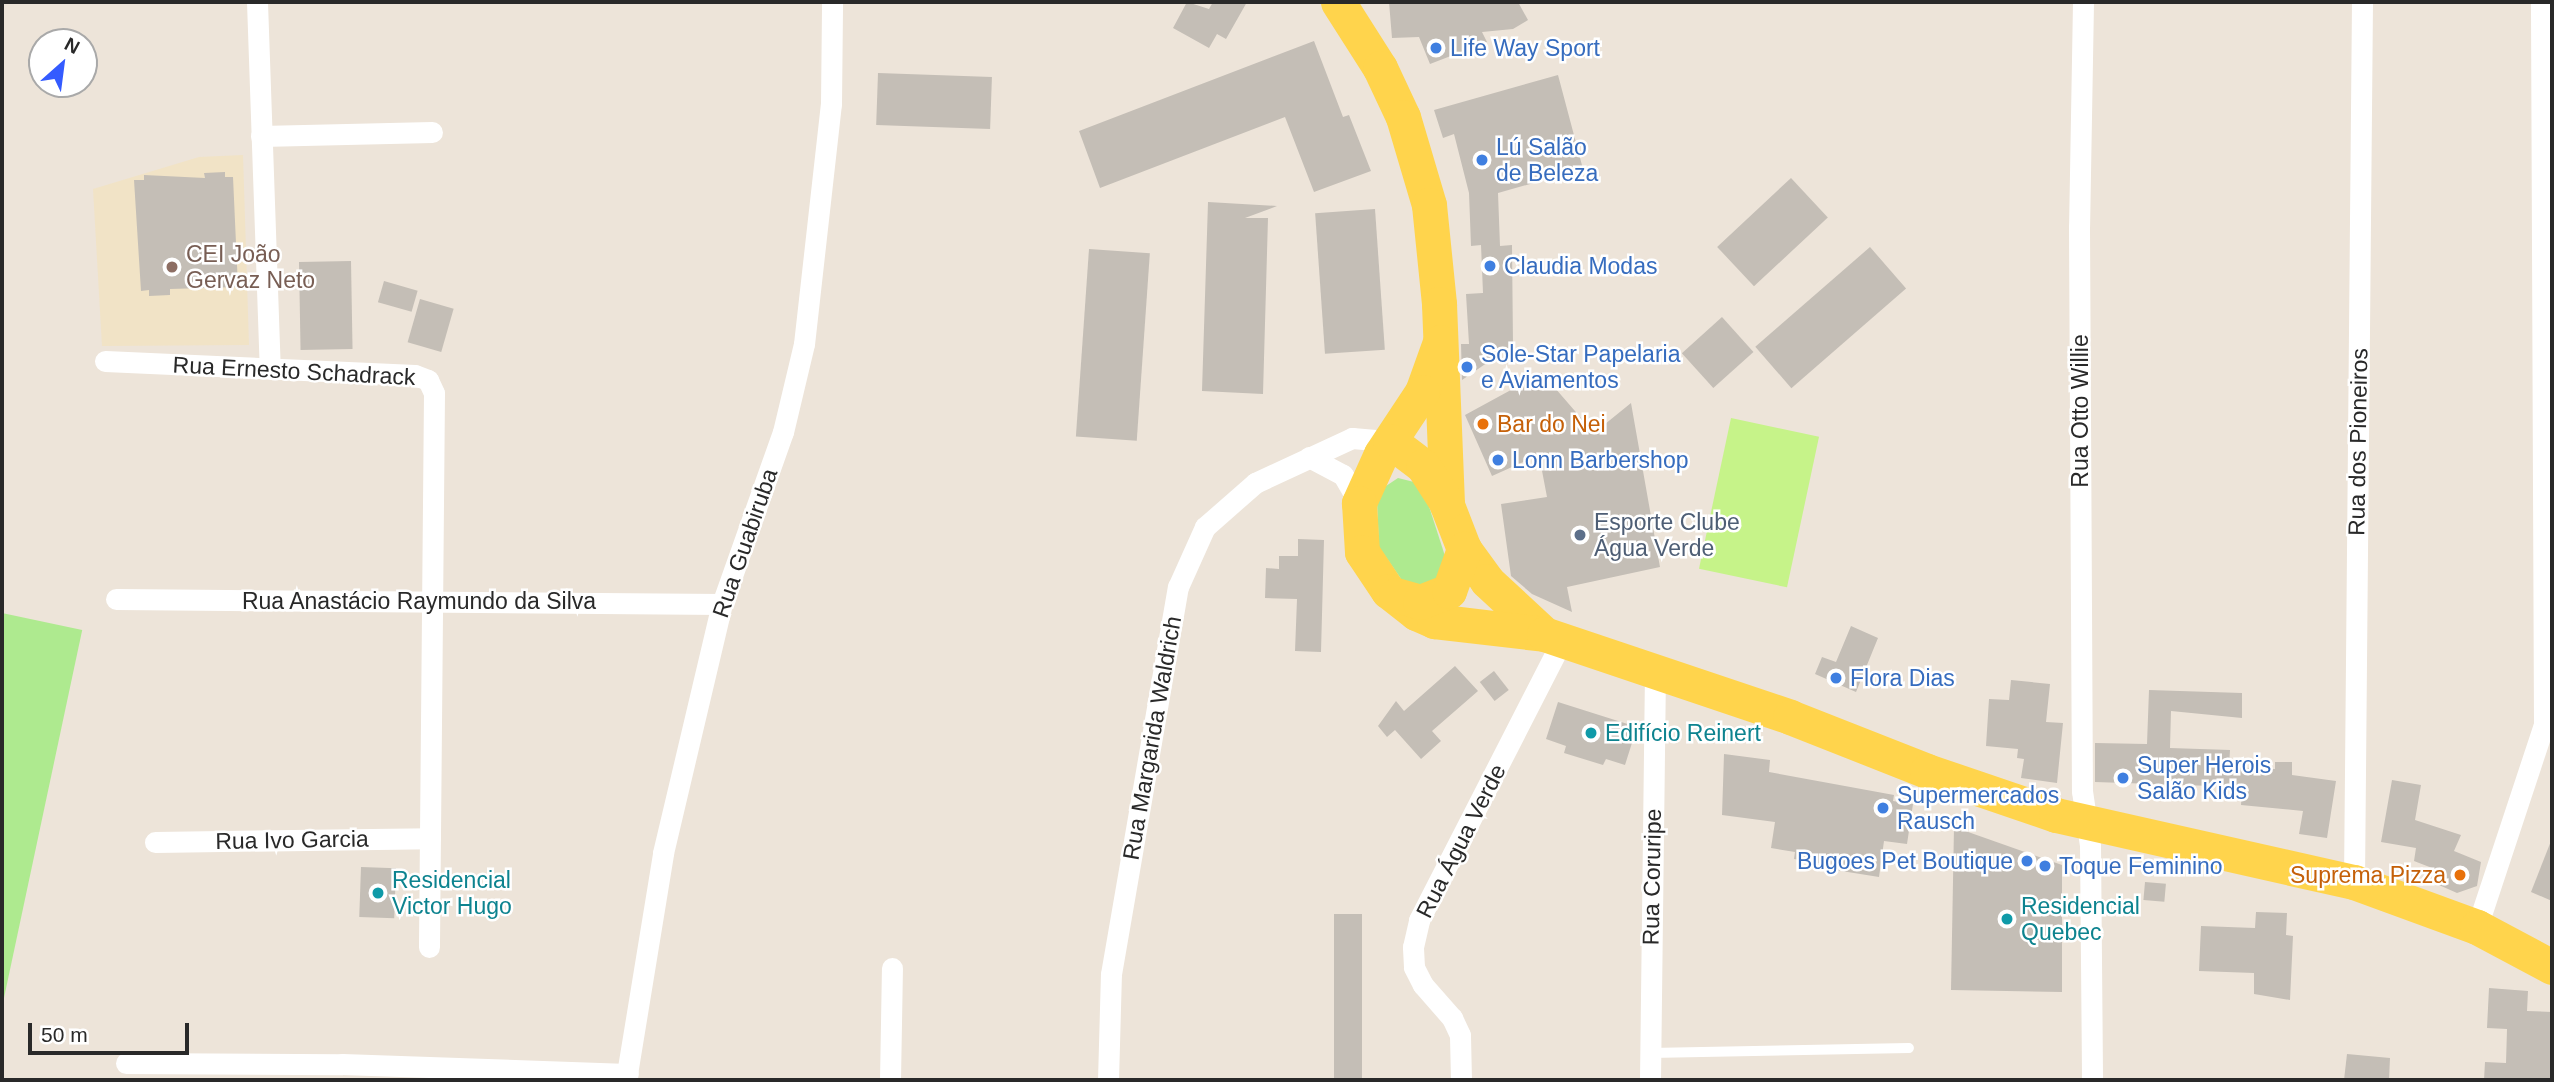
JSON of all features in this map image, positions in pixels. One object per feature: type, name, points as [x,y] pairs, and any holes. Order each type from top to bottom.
[{"type":"main road","points":[[1338,2],[1380,68],[1420,163],[1429,205],[1440,342],[1447,505]]},
{"type":"main road","points":[[1440,342],[1402,449],[1372,470],[1359,503],[1362,552],[1388,592],[1434,621],[1553,638],[1790,717],[1977,789],[2085,821],[2354,881],[2477,927],[2552,967]]},
{"type":"main road","points":[[1402,449],[1431,476],[1447,505],[1464,549],[1509,606],[1553,638]]},
{"type":"main road","points":[[1388,592],[1420,602],[1435,599],[1449,591],[1464,549]]},
{"type":"street","points":[[257,2],[270,369]]},
{"type":"street","name":"Rua Guabiruba","points":[[627,1077],[663,853],[722,604],[783,432],[804,344],[831,104],[832,2]]},
{"type":"street","name":"Rua Otto Willie","points":[[2083,2],[2079,240],[2085,821],[2090,845],[2092,1080]]},
{"type":"street","name":"Rua dos Pioneiros","points":[[2354,881],[2362,2]]},
{"type":"street","points":[[2477,927],[2544,724],[2541,2]]},
{"type":"street","points":[[261,136],[432,132]]},
{"type":"street","name":"Rua Ernesto Schadrack","points":[[104,361],[415,375],[428,380],[434,393],[432,601]]},
{"type":"street","name":"Rua Margarida Waldrich","points":[[1108,1080],[1111,974],[1178,587],[1205,527],[1255,483],[1352,438],[1402,449]]},
{"type":"street","points":[[1309,457],[1343,475],[1359,503]]},
{"type":"street","name":"Rua Anastácio Raymundo da Silva","points":[[116,598],[722,604]]},
{"type":"street","points":[[429,947],[432,601]]},
{"type":"street","name":"Rua Água Verde","points":[[1461,1080],[1460,1035],[1452,1018],[1423,985],[1414,967],[1413,947],[1419,920],[1553,638]]},
{"type":"street","name":"Rua Coruripe","points":[[1650,1080],[1655,673]]},
{"type":"street","name":"Rua Ivo Garcia","points":[[155,842],[430,838]]},
{"type":"street","points":[[890,1080],[892,968]]},
{"type":"street","points":[[126,1063],[176,1072],[627,1077]]},
{"type":"lane","points":[[1650,1053],[1909,1048]]},
{"type":"shaded area","name":"CEI João Gervaz Neto","points":[[243,155],[249,345],[102,346],[93,189],[199,157]]},
{"type":"green space","points":[[1731,418],[1819,437],[1787,587],[1699,569]]},
{"type":"green space","points":[[1398,478],[1414,482],[1425,494],[1445,556],[1438,582],[1406,586],[1379,547],[1377,500],[1383,488]]},
{"type":"green space","points":[[2,613],[82,630],[2,1007]]},
{"type":"building","points":[[1187,2],[1209,9],[1213,2],[1247,2],[1226,39],[1217,34],[1209,48],[1173,28]]},
{"type":"building","points":[[1389,2],[1518,2],[1528,20],[1513,29],[1482,32],[1487,42],[1430,64],[1419,37],[1392,38]]},
{"type":"building","points":[[1314,41],[1343,117],[1349,115],[1371,171],[1314,192],[1285,117],[1100,188],[1079,131]]},
{"type":"building","points":[[878,73],[992,77],[990,129],[876,125]]},
{"type":"building","points":[[1558,75],[1583,169],[1498,193],[1500,246],[1512,245],[1513,345],[1462,380],[1461,344],[1469,344],[1466,294],[1483,293],[1481,245],[1471,246],[1469,193],[1454,134],[1443,138],[1434,110]]},
{"type":"building","points":[[225,172],[225,177],[233,177],[238,287],[170,289],[170,295],[149,296],[149,290],[141,291],[134,180],[144,180],[144,175],[205,178],[204,173]]},
{"type":"building","points":[[1791,178],[1828,217],[1754,286],[1717,247]]},
{"type":"building","points":[[1208,202],[1277,206],[1245,218],[1268,218],[1263,394],[1202,391]]},
{"type":"building","points":[[1375,209],[1385,350],[1325,354],[1315,213]]},
{"type":"building","points":[[1870,247],[1906,289],[1791,388],[1755,347]]},
{"type":"building","points":[[1089,249],[1150,253],[1137,441],[1076,437]]},
{"type":"building","points":[[351,261],[353,349],[301,350],[299,262]]},
{"type":"building","points":[[384,281],[418,291],[412,312],[378,302]]},
{"type":"building","points":[[420,299],[454,309],[441,352],[408,342]]},
{"type":"building","points":[[1722,317],[1753,352],[1713,388],[1682,353]]},
{"type":"building","name":"Esporte Clube Água Verde","points":[[1542,373],[1594,433],[1631,403],[1660,567],[1567,587],[1572,612],[1532,594],[1511,576],[1501,504],[1547,497],[1539,455],[1492,476],[1465,415]]},
{"type":"building","points":[[1298,539],[1324,540],[1321,652],[1295,651],[1297,599],[1265,598],[1266,568],[1279,569],[1279,556],[1298,556]]},
{"type":"building","points":[[1851,626],[1878,638],[1856,692],[1815,674],[1822,657],[1836,662]]},
{"type":"building","points":[[1455,666],[1478,691],[1432,731],[1441,741],[1421,759],[1395,730],[1387,737],[1378,726],[1396,701],[1404,711]]},
{"type":"building","points":[[1494,671],[1509,690],[1495,701],[1480,682]]},
{"type":"building","points":[[2011,680],[2050,684],[2046,722],[2063,723],[2057,783],[2021,778],[2024,759],[2017,758],[2018,749],[1986,746],[1989,699],[2009,700]]},
{"type":"building","points":[[2149,690],[2242,693],[2242,718],[2171,711],[2170,748],[2230,750],[2229,767],[2275,769],[2275,762],[2292,762],[2292,775],[2336,781],[2327,838],[2299,834],[2303,811],[2241,805],[2242,787],[2095,782],[2095,743],[2147,744]]},
{"type":"building","name":"Edifício Reinert","points":[[1558,702],[1637,727],[1625,765],[1606,759],[1603,765],[1564,753],[1566,746],[1546,739]]},
{"type":"building","points":[[1724,754],[1770,760],[1769,772],[1894,795],[1893,801],[1913,804],[1907,844],[1884,841],[1879,877],[1829,869],[1830,865],[1794,859],[1795,852],[1771,848],[1775,822],[1722,815]]},
{"type":"building","points":[[2392,780],[2421,785],[2415,820],[2461,835],[2454,851],[2481,862],[2477,886],[2457,893],[2439,885],[2445,873],[2414,861],[2416,848],[2381,842]]},
{"type":"building","name":"Residencial Quebec","points":[[1954,827],[2062,865],[2062,992],[1951,990]]},
{"type":"building","points":[[2552,841],[2552,901],[2531,892]]},
{"type":"building","name":"Residencial Victor Hugo","points":[[361,867],[396,868],[394,918],[359,917]]},
{"type":"building","points":[[2145,882],[2166,884],[2164,902],[2143,900]]},
{"type":"building","points":[[2256,912],[2287,913],[2286,935],[2293,936],[2290,1000],[2254,994],[2254,973],[2199,971],[2201,926],[2255,928]]},
{"type":"building","points":[[1334,914],[1362,914],[1362,1080],[1334,1080]]},
{"type":"building","points":[[2489,988],[2528,991],[2527,1011],[2552,1012],[2552,1080],[2484,1080],[2485,1062],[2506,1063],[2507,1029],[2487,1028]]},
{"type":"building","points":[[2347,1054],[2390,1058],[2389,1080],[2344,1080]]},
{"type":"place","name":"Life Way Sport","points":[[1436,48]]},
{"type":"place","name":"Lú Salão de Beleza","points":[[1482,160]]},
{"type":"place","name":"Claudia Modas","points":[[1490,266]]},
{"type":"place","name":"CEI João Gervaz Neto","points":[[172,267]]},
{"type":"place","name":"Sole-Star Papelaria e Aviamentos","points":[[1467,367]]},
{"type":"place","name":"Bar do Nei","points":[[1483,424]]},
{"type":"place","name":"Lonn Barbershop","points":[[1498,460]]},
{"type":"place","name":"Esporte Clube Água Verde","points":[[1580,535]]},
{"type":"place","name":"Flora Dias","points":[[1836,678]]},
{"type":"place","name":"Edifício Reinert","points":[[1591,733]]},
{"type":"place","name":"Super Herois Salão Kids","points":[[2123,778]]},
{"type":"place","name":"Supermercados Rausch","points":[[1883,808]]},
{"type":"place","name":"Bugoes Pet Boutique","points":[[2027,861]]},
{"type":"place","name":"Toque Feminino","points":[[2045,866]]},
{"type":"place","name":"Suprema Pizza","points":[[2460,875]]},
{"type":"place","name":"Residencial Victor Hugo","points":[[378,893]]},
{"type":"place","name":"Residencial Quebec","points":[[2007,919]]}]
